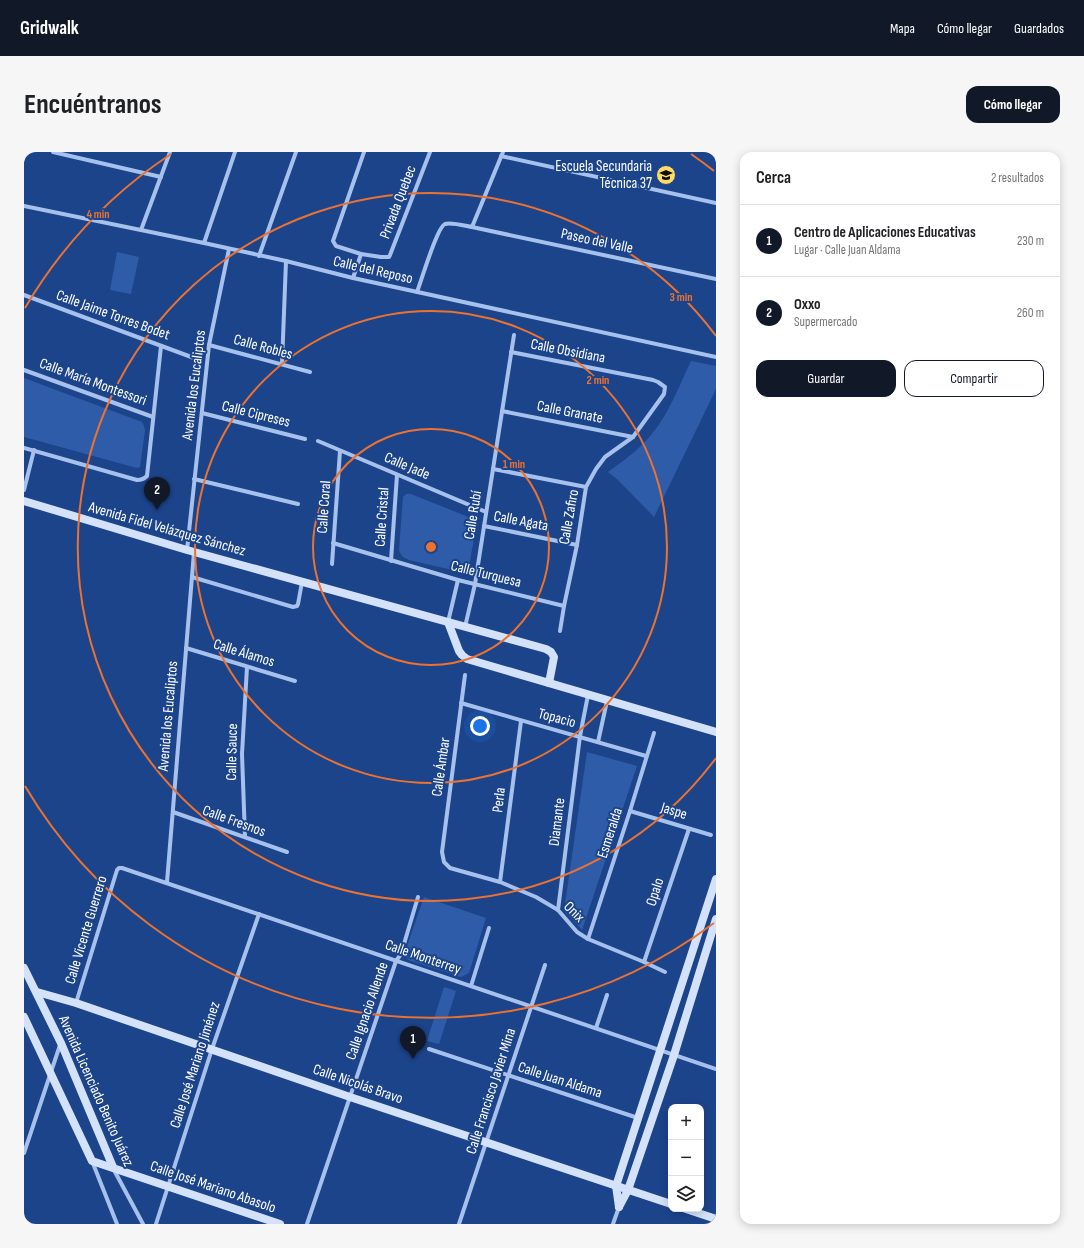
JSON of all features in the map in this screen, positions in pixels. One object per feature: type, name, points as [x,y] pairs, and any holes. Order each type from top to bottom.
[{"type":"street","points":[[53,152],[161,177]]},
{"type":"street","points":[[141,230],[170,152]]},
{"type":"street","points":[[204,243],[235,152]]},
{"type":"street","points":[[259,256],[296,152]]},
{"type":"street","points":[[354,278],[361,254],[336,246],[333,241],[364,152]]},
{"type":"street","name":"Privada Quebec","points":[[361,254],[389,257],[430,152]]},
{"type":"street","points":[[472,227],[502,154],[716,203]]},
{"type":"street","name":"Calle del Reposo","points":[[24,206],[204,243],[354,278],[716,357]]},
{"type":"street","name":"Paseo del Valle","points":[[417,292],[437,236],[441,226],[444,224],[472,227],[716,279]]},
{"type":"street","name":"Avenida los Eucaliptos","points":[[167,882],[192,577],[190,551],[194,479],[209,345],[228,249]]},
{"type":"street","points":[[282,364],[286,261]]},
{"type":"street","name":"Calle Jaime Torres Bodet","points":[[24,295],[194,358]]},
{"type":"street","name":"Calle Rubí","points":[[465,627],[475,584],[514,335]]},
{"type":"street","name":"Calle Robles","points":[[209,345],[310,372]]},
{"type":"street","points":[[24,448],[137,480],[144,479],[147,476],[161,346]]},
{"type":"street","name":"Calle Obsidiana","points":[[511,352],[653,380],[665,387]]},
{"type":"street","name":"Calle María Montessori","points":[[24,370],[154,417]]},
{"type":"street","name":"Calle Zafiro","points":[[560,631],[577,545],[586,487],[605,457],[633,437],[664,394],[665,387]]},
{"type":"street","name":"Calle Granate","points":[[502,411],[633,437]]},
{"type":"street","name":"Calle Cipreses","points":[[202,413],[305,439]]},
{"type":"street","name":"Calle Jade","points":[[318,441],[486,512]]},
{"type":"street","points":[[24,490],[34,450]]},
{"type":"street","name":"Calle Coral","points":[[332,564],[340,451]]},
{"type":"street","points":[[493,469],[586,487]]},
{"type":"street","name":"Calle Cristal","points":[[391,561],[397,475]]},
{"type":"street","points":[[194,479],[298,504]]},
{"type":"street","name":"Avenida Fidel Velázquez Sánchez","points":[[24,502],[190,551],[551,652],[554,657],[549,683]]},
{"type":"street","name":"Calle Agata","points":[[484,526],[577,545]]},
{"type":"street","name":"Calle Turquesa","points":[[333,543],[458,580],[564,606]]},
{"type":"street","points":[[192,577],[293,607],[297,606],[298,604],[302,582]]},
{"type":"street","points":[[458,580],[448,622],[459,651],[467,660],[716,732]]},
{"type":"street","name":"Calle Álamos","points":[[186,648],[295,681]]},
{"type":"street","name":"Calle Sauce","points":[[245,837],[242,754],[247,667]]},
{"type":"street","name":"Calle Ámbar","points":[[444,862],[442,852],[465,675]]},
{"type":"street","name":"Diamante","points":[[558,910],[580,736],[588,695]]},
{"type":"street","points":[[598,742],[607,701]]},
{"type":"street","name":"Topacio","points":[[461,703],[646,756]]},
{"type":"street","name":"Perla","points":[[500,882],[521,721]]},
{"type":"street","name":"Esmeralda","points":[[588,939],[654,733]]},
{"type":"street","name":"Jaspe","points":[[630,811],[711,835]]},
{"type":"street","name":"Calle Fresnos","points":[[173,812],[287,852]]},
{"type":"street","name":"Opalo","points":[[644,962],[689,829]]},
{"type":"street","name":"Onix","points":[[444,862],[447,866],[455,870],[500,882],[536,897],[558,910],[577,932],[588,939],[665,972]]},
{"type":"street","name":"Calle Vicente Guerrero","points":[[76,1003],[117,870],[118,868],[122,868]]},
{"type":"street","name":"Calle Monterrey","points":[[122,868],[716,1069]]},
{"type":"street","points":[[619,1207],[616,1186],[716,879]]},
{"type":"street","name":"Calle Ignacio Allende","points":[[307,1224],[396,961],[401,954],[418,897]]},
{"type":"street","name":"Calle José Mariano Jiménez","points":[[156,1224],[212,1049],[259,914]]},
{"type":"street","points":[[613,1224],[619,1207],[628,1190],[674,1055],[716,919]]},
{"type":"street","points":[[470,986],[489,928]]},
{"type":"street","name":"Calle Francisco Javier Mina","points":[[459,1224],[545,965]]},
{"type":"street","name":"Avenida Licenciado Benito Juárez","points":[[24,968],[61,1043],[113,1167],[143,1224]]},
{"type":"street","name":"Calle Nicolás Bravo","points":[[37,992],[76,1003],[350,1097],[668,1203]]},
{"type":"street","points":[[596,1028],[607,995]]},
{"type":"street","points":[[24,1017],[92,1161],[117,1224]]},
{"type":"street","points":[[24,1153],[61,1043]]},
{"type":"street","name":"Calle Juan Aldama","points":[[429,1049],[638,1118]]},
{"type":"street","name":"Calle José Mariano Abasolo","points":[[92,1161],[280,1224]]},
{"type":"street","points":[[695,1212],[716,1219]]},
{"type":"shaded area","points":[[117,252],[139,257],[131,294],[110,290]]},
{"type":"shaded area","points":[[691,361],[716,366],[716,389],[654,517],[618,480],[608,472],[636,450],[657,427],[673,400]]},
{"type":"shaded area","points":[[24,378],[142,422],[145,430],[140,467],[137,468],[24,437]]},
{"type":"shaded area","points":[[406,494],[411,494],[471,518],[475,521],[476,528],[469,566],[466,571],[461,572],[409,560],[403,557],[399,550],[403,497]]},
{"type":"shaded area","points":[[587,752],[637,766],[582,930],[564,911]]},
{"type":"shaded area","points":[[424,897],[486,918],[469,973],[461,977],[408,960],[405,952]]},
{"type":"shaded area","points":[[444,987],[456,991],[439,1044],[427,1041]]},
{"type":"place","name":"Escuela Secundaria Técnica 37","points":[[666,175]]},
{"type":"place","name":"Oxxo","points":[[157,510]]},
{"type":"place","name":"Centro de Aplicaciones Educativas","points":[[413,1059]]}]
